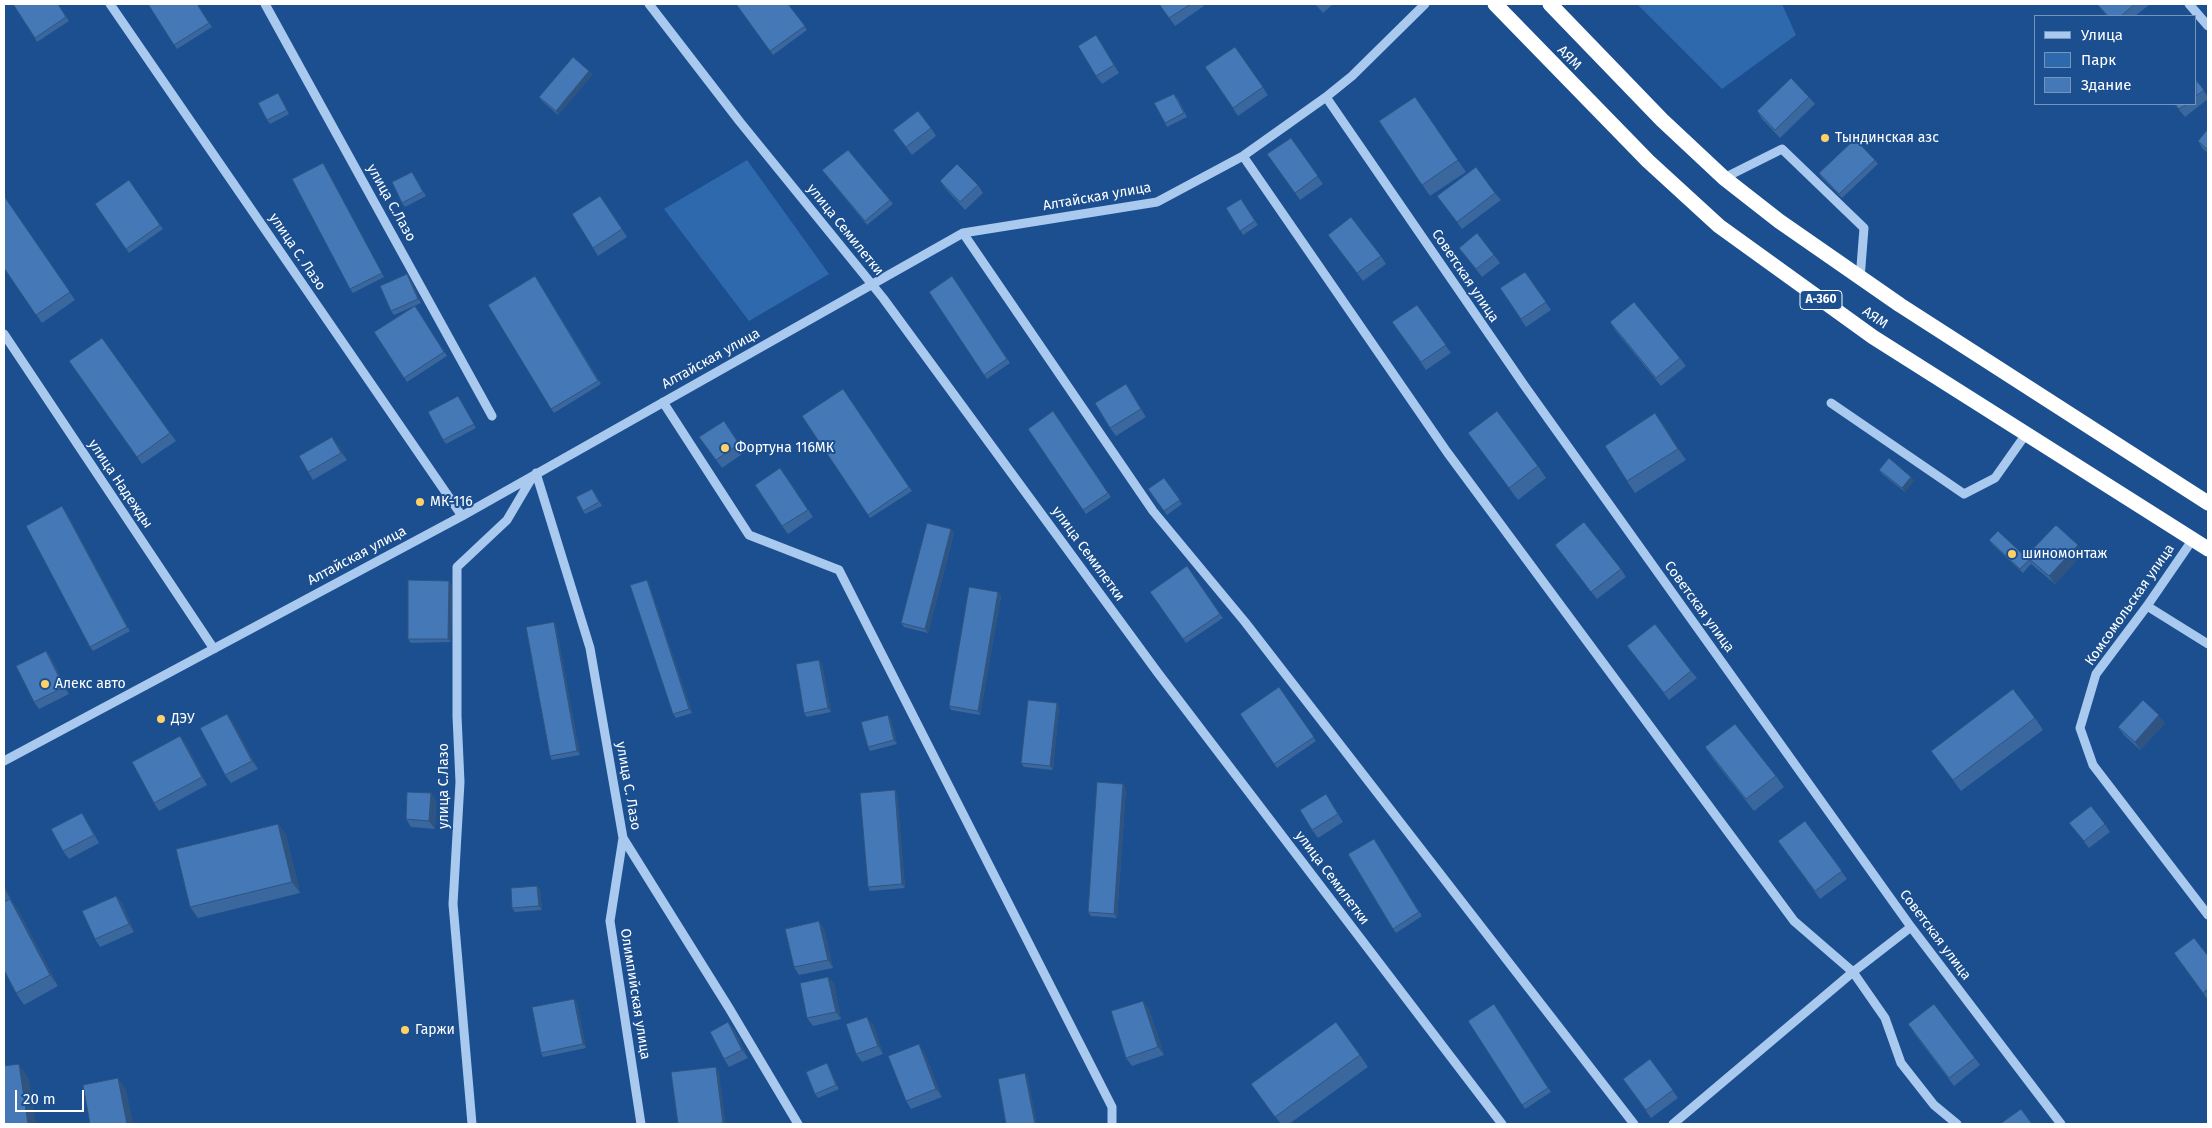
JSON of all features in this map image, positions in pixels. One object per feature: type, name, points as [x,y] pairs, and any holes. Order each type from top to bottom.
[{"type":"highway","name":"АЯМ","points":[[1495,4],[1648,162],[1719,226],[1873,337],[2208,549]]},
{"type":"highway","name":"АЯМ","points":[[1550,4],[1662,120],[1724,178],[1779,221],[1860,279],[2208,504]]},
{"type":"street","name":"улица С. Лазо","points":[[110,4],[462,516]]},
{"type":"street","name":"улица С.Лазо","points":[[266,4],[492,416]]},
{"type":"street","name":"улица Семилетки","points":[[649,4],[740,122],[872,284],[1158,672],[1502,1124]]},
{"type":"street","name":"Алтайская улица","points":[[4,761],[462,516],[962,234],[1157,202],[1243,156],[1326,97],[1352,76],[1425,4]]},
{"type":"street","points":[[2189,4],[2208,26]]},
{"type":"street","name":"Советская улица","points":[[1326,97],[1518,377],[1911,927],[2061,1124]]},
{"type":"street","points":[[1724,178],[1782,149],[1864,228],[1860,279]]},
{"type":"street","points":[[1243,156],[1448,452],[1788,913],[1794,921],[1853,972],[1884,1018],[1901,1063],[1934,1105],[1957,1124]]},
{"type":"street","points":[[962,234],[1153,511],[1244,622],[1634,1124]]},
{"type":"street","name":"улица Надежды","points":[[4,334],[214,649]]},
{"type":"street","points":[[663,402],[749,535],[839,570],[1112,1107],[1112,1124]]},
{"type":"street","points":[[1831,403],[1964,494],[1996,478],[2026,434]]},
{"type":"street","name":"улица С. Лазо","points":[[534,474],[590,648],[623,838],[729,1008],[798,1124]]},
{"type":"street","name":"улица С.Лазо","points":[[472,1124],[453,904],[460,782],[457,716],[457,567],[506,520],[534,474]]},
{"type":"street","name":"Комсомольская улица","points":[[2193,539],[2147,606],[2096,674],[2080,728],[2093,765],[2208,915]]},
{"type":"street","points":[[2147,606],[2208,644]]},
{"type":"street","name":"Олимпийская улица","points":[[623,838],[610,921],[641,1124]]},
{"type":"street","points":[[1673,1124],[1853,972],[1911,927]]},
{"type":"green space","points":[[1637,4],[1782,4],[1796,35],[1722,89]]},
{"type":"green space","points":[[747,160],[829,274],[749,321],[664,209]]},
{"type":"building","points":[[13,4],[58,4],[66,17],[35,38]]},
{"type":"building","points":[[148,4],[197,4],[209,23],[174,45]]},
{"type":"building","points":[[736,4],[788,4],[805,26],[770,51]]},
{"type":"building","points":[[1159,4],[1191,4],[1169,18]]},
{"type":"building","points":[[2097,4],[2135,4],[2122,15],[2107,15]]},
{"type":"building","points":[[1096,35],[1114,65],[1096,76],[1078,46]]},
{"type":"building","points":[[1235,47],[1263,87],[1233,108],[1205,67]]},
{"type":"building","points":[[573,57],[589,71],[556,111],[539,97]]},
{"type":"building","points":[[1791,78],[1809,97],[1775,130],[1757,111]]},
{"type":"building","points":[[2197,81],[2204,90],[2197,95]]},
{"type":"building","points":[[278,93],[287,110],[267,120],[258,103]]},
{"type":"building","points":[[1174,94],[1184,113],[1165,123],[1154,103]]},
{"type":"building","points":[[1415,97],[1458,160],[1422,185],[1379,121]]},
{"type":"building","points":[[2176,105],[2185,105],[2179,109]]},
{"type":"building","points":[[918,111],[931,128],[906,147],[893,130]]},
{"type":"building","points":[[2208,129],[2208,150],[2198,141]]},
{"type":"building","points":[[1291,138],[1318,176],[1295,193],[1267,154]]},
{"type":"building","points":[[1855,139],[1875,160],[1839,194],[1819,173]]},
{"type":"building","points":[[848,150],[890,200],[865,221],[822,170]]},
{"type":"building","points":[[323,163],[382,273],[350,289],[292,179]]},
{"type":"building","points":[[957,164],[978,185],[960,202],[940,181]]},
{"type":"building","points":[[1476,167],[1495,193],[1457,222],[1437,196]]},
{"type":"building","points":[[412,172],[423,192],[402,203],[392,182]]},
{"type":"building","points":[[129,180],[160,225],[126,249],[95,204]]},
{"type":"building","points":[[4,196],[70,292],[36,315],[4,268]]},
{"type":"building","points":[[600,196],[622,229],[593,248],[572,214]]},
{"type":"building","points":[[1241,199],[1255,221],[1240,231],[1226,208]]},
{"type":"building","points":[[1351,217],[1381,256],[1357,273],[1328,235]]},
{"type":"building","points":[[1477,233],[1494,255],[1476,269],[1459,248]]},
{"type":"building","points":[[1525,272],[1546,302],[1521,319],[1500,288]]},
{"type":"building","points":[[407,274],[418,299],[391,311],[380,286]]},
{"type":"building","points":[[535,276],[598,381],[551,409],[488,305]]},
{"type":"building","points":[[952,276],[1007,359],[984,375],[929,292]]},
{"type":"building","points":[[1634,302],[1680,358],[1656,378],[1610,322]]},
{"type":"building","points":[[1417,305],[1446,345],[1421,362],[1392,322]]},
{"type":"building","points":[[415,306],[444,352],[404,378],[374,332]]},
{"type":"building","points":[[102,338],[170,433],[137,457],[69,361]]},
{"type":"building","points":[[1126,384],[1141,409],[1110,428],[1095,403]]},
{"type":"building","points":[[843,389],[909,487],[868,515],[802,416]]},
{"type":"building","points":[[458,396],[474,424],[443,440],[428,412]]},
{"type":"building","points":[[1053,411],[1108,493],[1083,510],[1028,429]]},
{"type":"building","points":[[1497,411],[1538,466],[1509,488],[1468,433]]},
{"type":"building","points":[[1655,413],[1678,449],[1627,481],[1605,446]]},
{"type":"building","name":"Фортуна 116МК","points":[[724,421],[739,444],[716,460],[699,437]]},
{"type":"building","points":[[332,437],[341,453],[308,472],[299,456]]},
{"type":"building","points":[[1889,458],[1911,477],[1902,488],[1879,470]]},
{"type":"building","points":[[780,468],[808,510],[782,526],[755,485]]},
{"type":"building","points":[[1164,478],[1180,500],[1164,511],[1148,489]]},
{"type":"building","points":[[592,489],[599,502],[583,511],[576,497]]},
{"type":"building","points":[[62,506],[127,627],[90,647],[26,526]]},
{"type":"building","points":[[1584,522],[1621,569],[1591,592],[1555,545]]},
{"type":"building","points":[[927,523],[951,529],[925,629],[901,623]]},
{"type":"building","points":[[2056,525],[2078,545],[2049,576],[2026,556]]},
{"type":"building","name":"шиномонтаж","points":[[1998,531],[2029,560],[2020,569],[1989,540]]},
{"type":"building","points":[[1187,566],[1220,614],[1183,639],[1150,592]]},
{"type":"building","points":[[408,580],[449,581],[448,639],[408,639]]},
{"type":"building","points":[[647,580],[689,709],[673,714],[630,585]]},
{"type":"building","points":[[969,587],[998,592],[978,711],[949,706]]},
{"type":"building","points":[[554,622],[577,751],[550,756],[526,627]]},
{"type":"building","points":[[1655,624],[1691,671],[1664,693],[1627,646]]},
{"type":"building","name":"Алекс авто","points":[[46,651],[64,687],[34,702],[16,666]]},
{"type":"building","points":[[819,660],[828,708],[804,713],[796,664]]},
{"type":"building","points":[[1279,687],[1314,737],[1274,764],[1240,714]]},
{"type":"building","points":[[2013,689],[2035,718],[1953,780],[1931,751]]},
{"type":"building","points":[[1028,700],[1057,703],[1050,766],[1021,763]]},
{"type":"building","points":[[2143,700],[2159,715],[2135,742],[2118,727]]},
{"type":"building","points":[[227,714],[252,761],[225,775],[200,728]]},
{"type":"building","points":[[888,715],[894,740],[868,747],[861,722]]},
{"type":"building","points":[[1735,724],[1776,776],[1746,799],[1705,747]]},
{"type":"building","points":[[180,736],[202,777],[154,803],[132,762]]},
{"type":"building","points":[[1097,782],[1123,784],[1114,914],[1088,912]]},
{"type":"building","points":[[895,790],[902,884],[868,887],[860,793]]},
{"type":"building","points":[[407,792],[431,793],[429,821],[406,819]]},
{"type":"building","points":[[1326,794],[1338,814],[1312,830],[1300,810]]},
{"type":"building","points":[[2091,806],[2105,824],[2084,841],[2069,823]]},
{"type":"building","points":[[82,813],[94,835],[63,851],[51,829]]},
{"type":"building","points":[[1805,821],[1842,871],[1815,891],[1778,841]]},
{"type":"building","points":[[278,824],[292,882],[190,907],[176,849]]},
{"type":"building","points":[[1374,839],[1419,912],[1393,929],[1348,854]]},
{"type":"building","points":[[537,886],[539,906],[512,908],[511,888]]},
{"type":"building","points":[[116,896],[129,924],[95,939],[82,911]]},
{"type":"building","points":[[10,899],[50,975],[16,993],[4,970],[4,902]]},
{"type":"building","points":[[819,921],[828,960],[794,967],[785,929]]},
{"type":"building","points":[[2194,938],[2208,956],[2208,989],[2203,993],[2174,953]]},
{"type":"building","points":[[828,977],[836,1012],[807,1018],[800,983]]},
{"type":"building","points":[[574,999],[583,1044],[541,1053],[532,1007]]},
{"type":"building","points":[[1143,1001],[1158,1047],[1126,1058],[1111,1011]]},
{"type":"building","points":[[1494,1004],[1548,1088],[1522,1105],[1468,1021]]},
{"type":"building","points":[[1934,1004],[1975,1058],[1949,1078],[1908,1024]]},
{"type":"building","points":[[867,1017],[878,1046],[856,1054],[846,1024]]},
{"type":"building","points":[[728,1022],[742,1050],[724,1059],[710,1032]]},
{"type":"building","points":[[1336,1022],[1360,1055],[1275,1117],[1251,1084]]},
{"type":"building","points":[[919,1044],[936,1089],[906,1101],[888,1056]]},
{"type":"building","points":[[1650,1059],[1673,1090],[1646,1110],[1623,1079]]},
{"type":"building","points":[[827,1063],[836,1085],[815,1094],[806,1072]]},
{"type":"building","points":[[19,1064],[28,1124],[4,1124],[4,1066]]},
{"type":"building","points":[[716,1067],[723,1123],[678,1124],[671,1072]]},
{"type":"building","points":[[1025,1073],[1035,1124],[1006,1124],[998,1079]]},
{"type":"building","points":[[118,1078],[127,1124],[90,1124],[83,1085]]},
{"type":"building","points":[[2021,1109],[2032,1124],[2000,1124]]},
{"type":"place","name":"Тындинская азс","points":[[1825,138]]},
{"type":"place","name":"Фортуна 116МК","points":[[725,448]]},
{"type":"place","name":"МК-116","points":[[420,502]]},
{"type":"place","name":"шиномонтаж","points":[[2012,554]]},
{"type":"place","name":"Алекс авто","points":[[45,684]]},
{"type":"place","name":"ДЭУ","points":[[161,719]]},
{"type":"place","name":"Гаржи","points":[[405,1030]]}]
